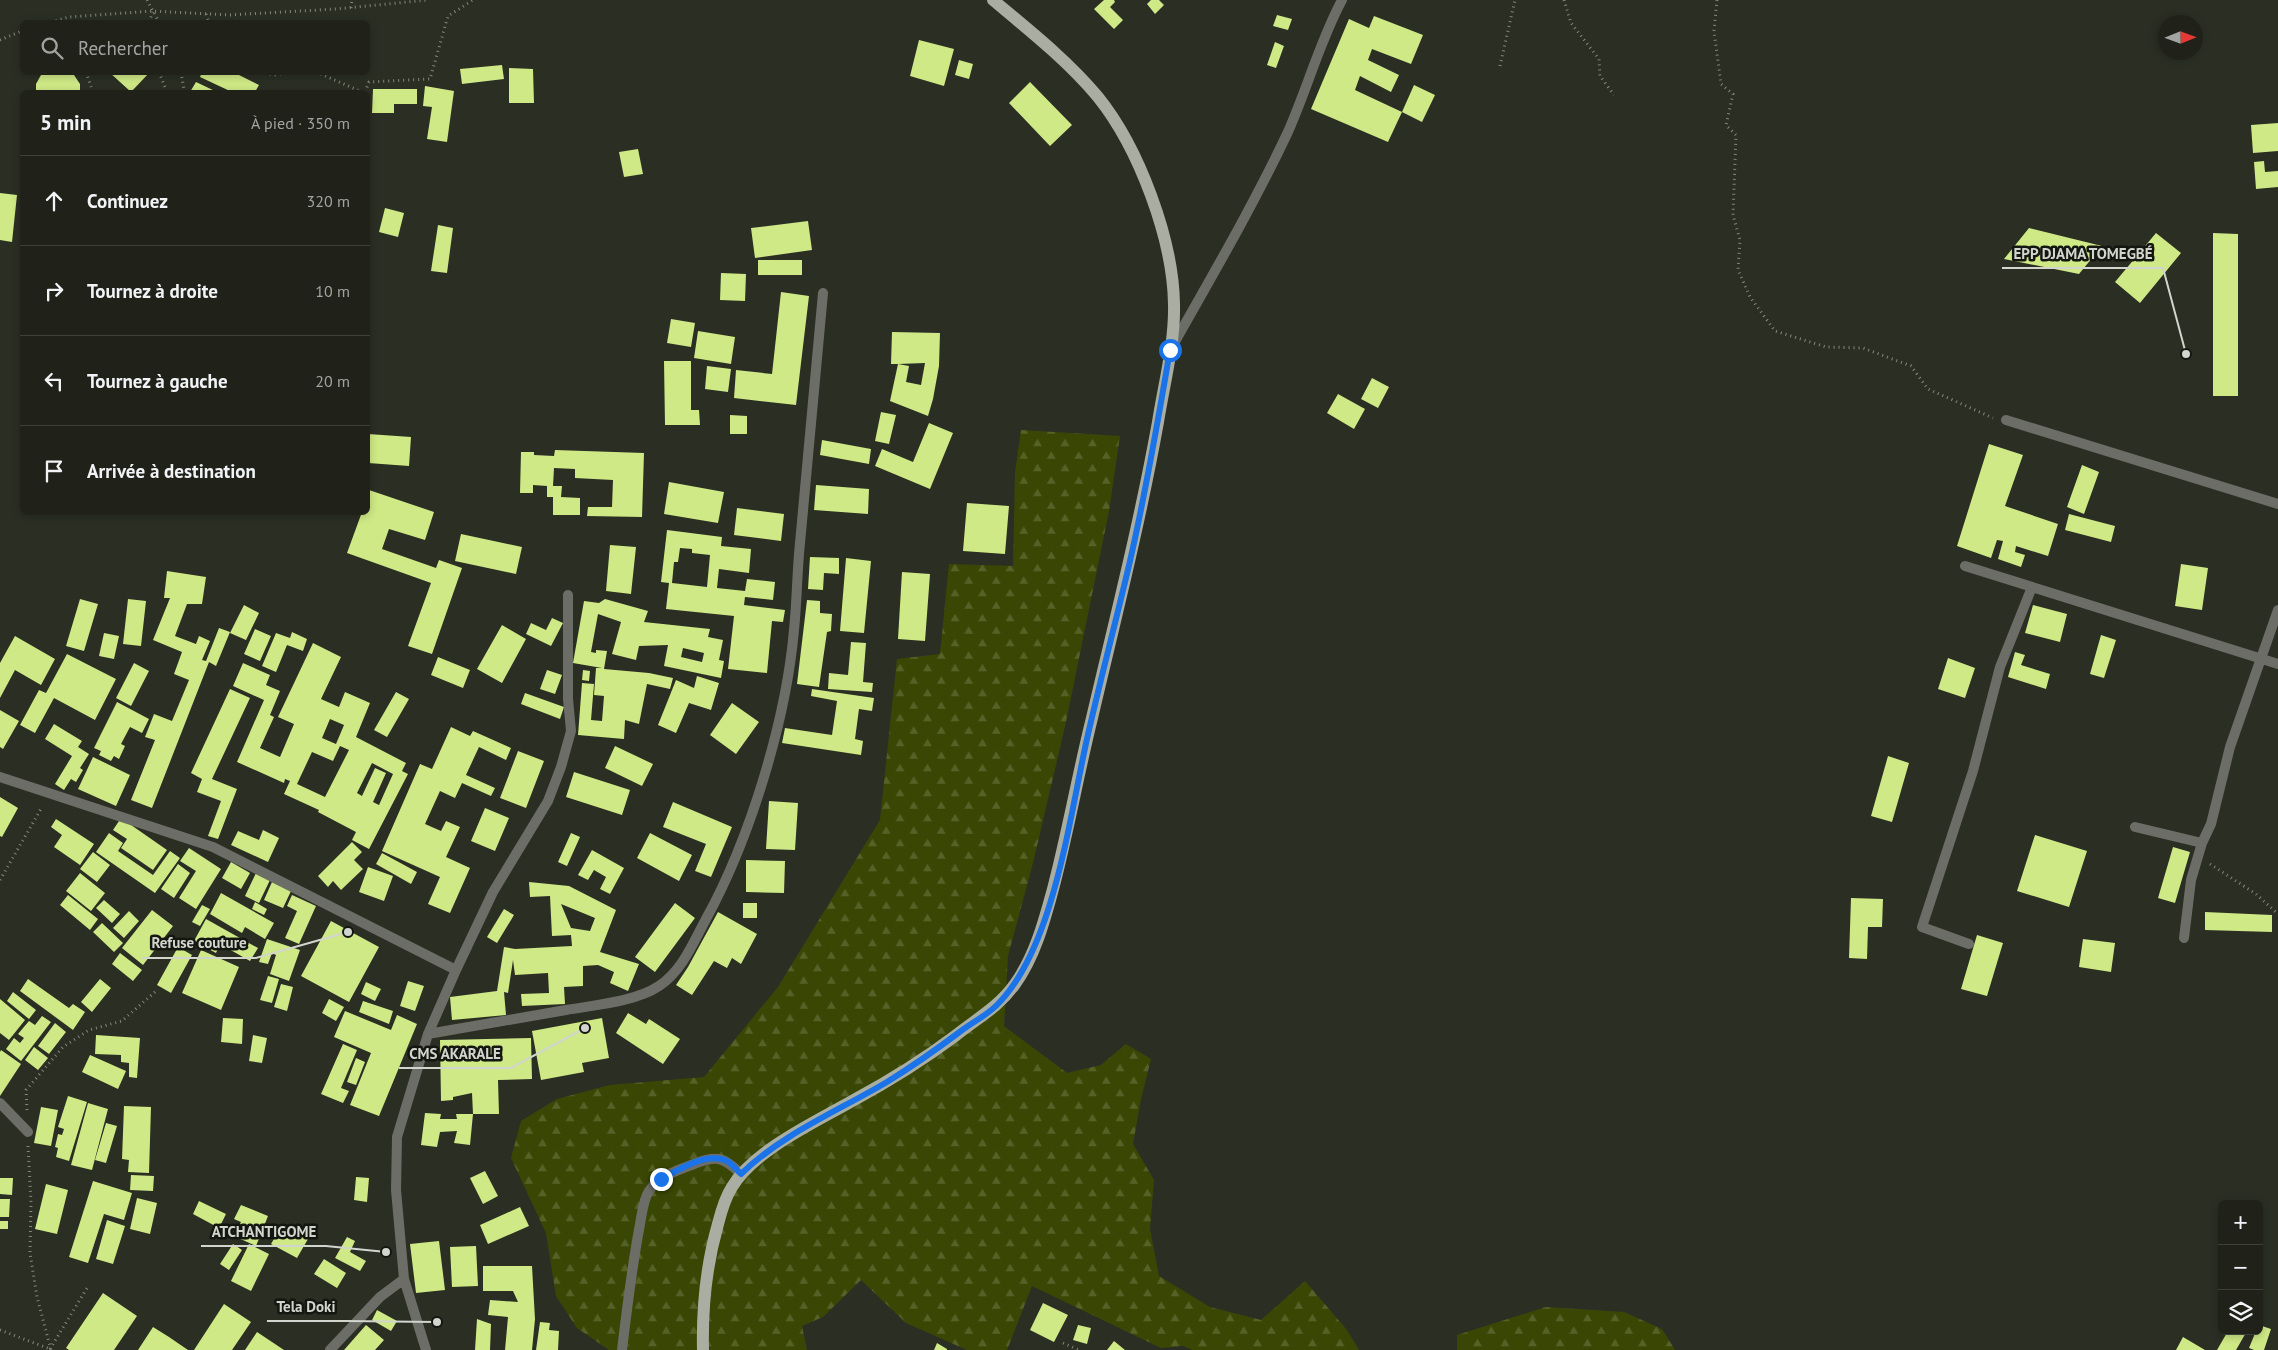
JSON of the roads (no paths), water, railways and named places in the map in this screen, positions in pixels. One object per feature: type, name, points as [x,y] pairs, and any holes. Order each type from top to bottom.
[{"type":"main road","points":[[703,1350],[705,1285],[712,1245],[723,1207],[731,1188],[741,1174],[770,1149],[888,1081],[939,1048],[996,1006],[1013,987],[1024,970],[1044,925],[1060,863],[1088,731],[1147,479],[1170,350],[1174,304],[1171,273],[1164,238],[1151,197],[1131,148],[1099,98],[1071,69],[993,0]]},
{"type":"street","points":[[1170,350],[1242,222],[1288,132],[1328,26],[1342,0]]},
{"type":"street","points":[[428,1034],[596,1005],[649,992],[667,979],[684,960],[718,898],[732,867],[759,790],[777,727],[787,679],[794,631],[823,293]]},
{"type":"street","points":[[2006,420],[2278,504]]},
{"type":"street","points":[[1965,566],[2278,664]]},
{"type":"street","points":[[1969,944],[1922,927],[1973,771],[2000,667],[2032,587]]},
{"type":"street","points":[[426,1350],[404,1279],[396,1190],[395,1152],[400,1121],[428,1034],[456,970],[493,892],[548,801],[561,767],[571,731],[568,698],[568,596]]},
{"type":"street","points":[[2184,938],[2191,880],[2202,843],[2211,824],[2230,747],[2278,610]]},
{"type":"street","points":[[0,776],[214,846],[456,970]]},
{"type":"street","points":[[2135,828],[2202,843]]},
{"type":"street","points":[[0,1103],[28,1132]]},
{"type":"street","points":[[622,1350],[636,1240],[648,1192],[661,1179],[707,1159],[719,1158],[729,1162],[741,1174]]},
{"type":"street","points":[[330,1350],[380,1297],[404,1279]]},
{"type":"place","name":"EPP DJAMA TOMEGBÉ","points":[[2186,354]]},
{"type":"place","name":"Refuse couture","points":[[348,932]]},
{"type":"place","name":"CMS AKARALE","points":[[585,1028]]},
{"type":"place","name":"ATCHANTIGOME","points":[[386,1252]]},
{"type":"place","name":"Tela Doki","points":[[437,1322]]}]
